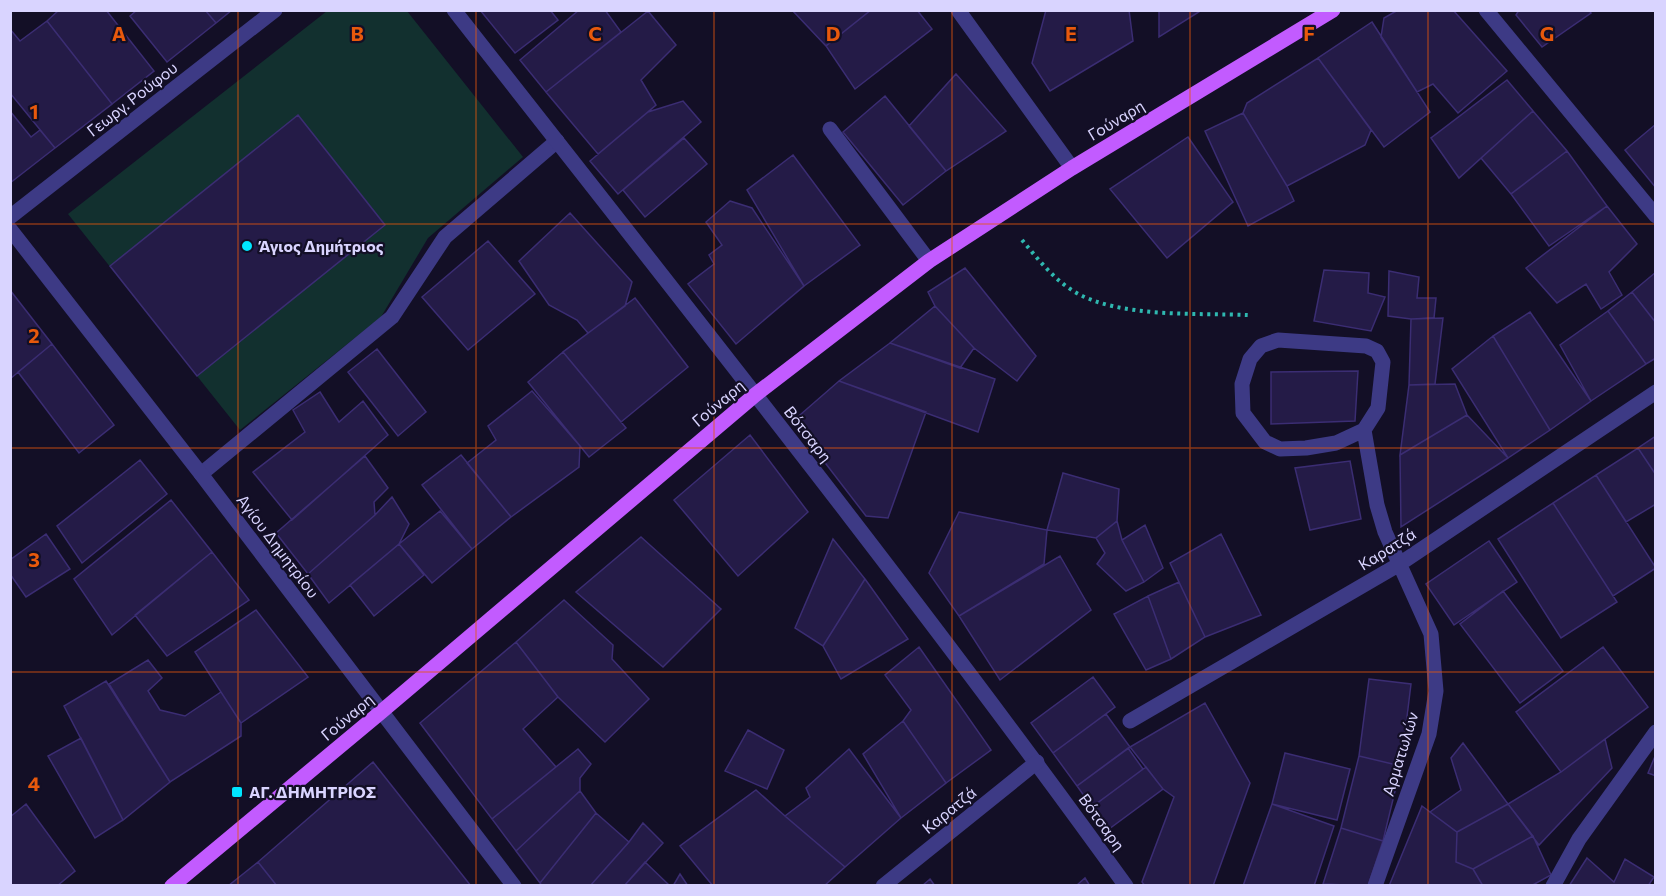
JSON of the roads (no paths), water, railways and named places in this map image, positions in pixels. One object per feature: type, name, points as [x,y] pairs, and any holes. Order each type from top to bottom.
[{"type":"main road","name":"Γούναρη","points":[[172,885],[381,712],[755,395],[928,261],[1072,168],[1333,10]]},
{"type":"street","name":"Γεωργ. Ρούφου","points":[[10,217],[275,10]]},
{"type":"street","name":"Βότσαρη","points":[[454,10],[755,395],[1037,762],[1126,885]]},
{"type":"street","points":[[958,10],[1072,168]]},
{"type":"street","points":[[1486,10],[1656,216]]},
{"type":"street","points":[[830,129],[928,261]]},
{"type":"street","points":[[201,474],[392,317],[445,237],[557,141]]},
{"type":"street","name":"Αγίου Δημητρίου","points":[[10,229],[201,474],[514,885]]},
{"type":"street","points":[[1278,340],[1366,346],[1377,351],[1383,362],[1378,408],[1364,430],[1336,443],[1306,448],[1280,449],[1265,442],[1244,413],[1242,384],[1250,359],[1261,346],[1278,340]]},
{"type":"street","name":"Καρατζά","points":[[1130,721],[1398,565],[1656,392]]},
{"type":"street","name":"Αρματωλών","points":[[1364,430],[1384,532],[1431,634],[1436,691],[1429,734],[1375,885]]},
{"type":"street","points":[[1554,885],[1579,839],[1656,732]]},
{"type":"street","name":"Καρατζά","points":[[883,885],[1037,762]]},
{"type":"place","name":"Άγιος Δημήτριος","points":[[247,246]]},
{"type":"place","name":"ΑΓ. ΔΗΜΗΤΡΙΟΣ","points":[[237,792]]}]
